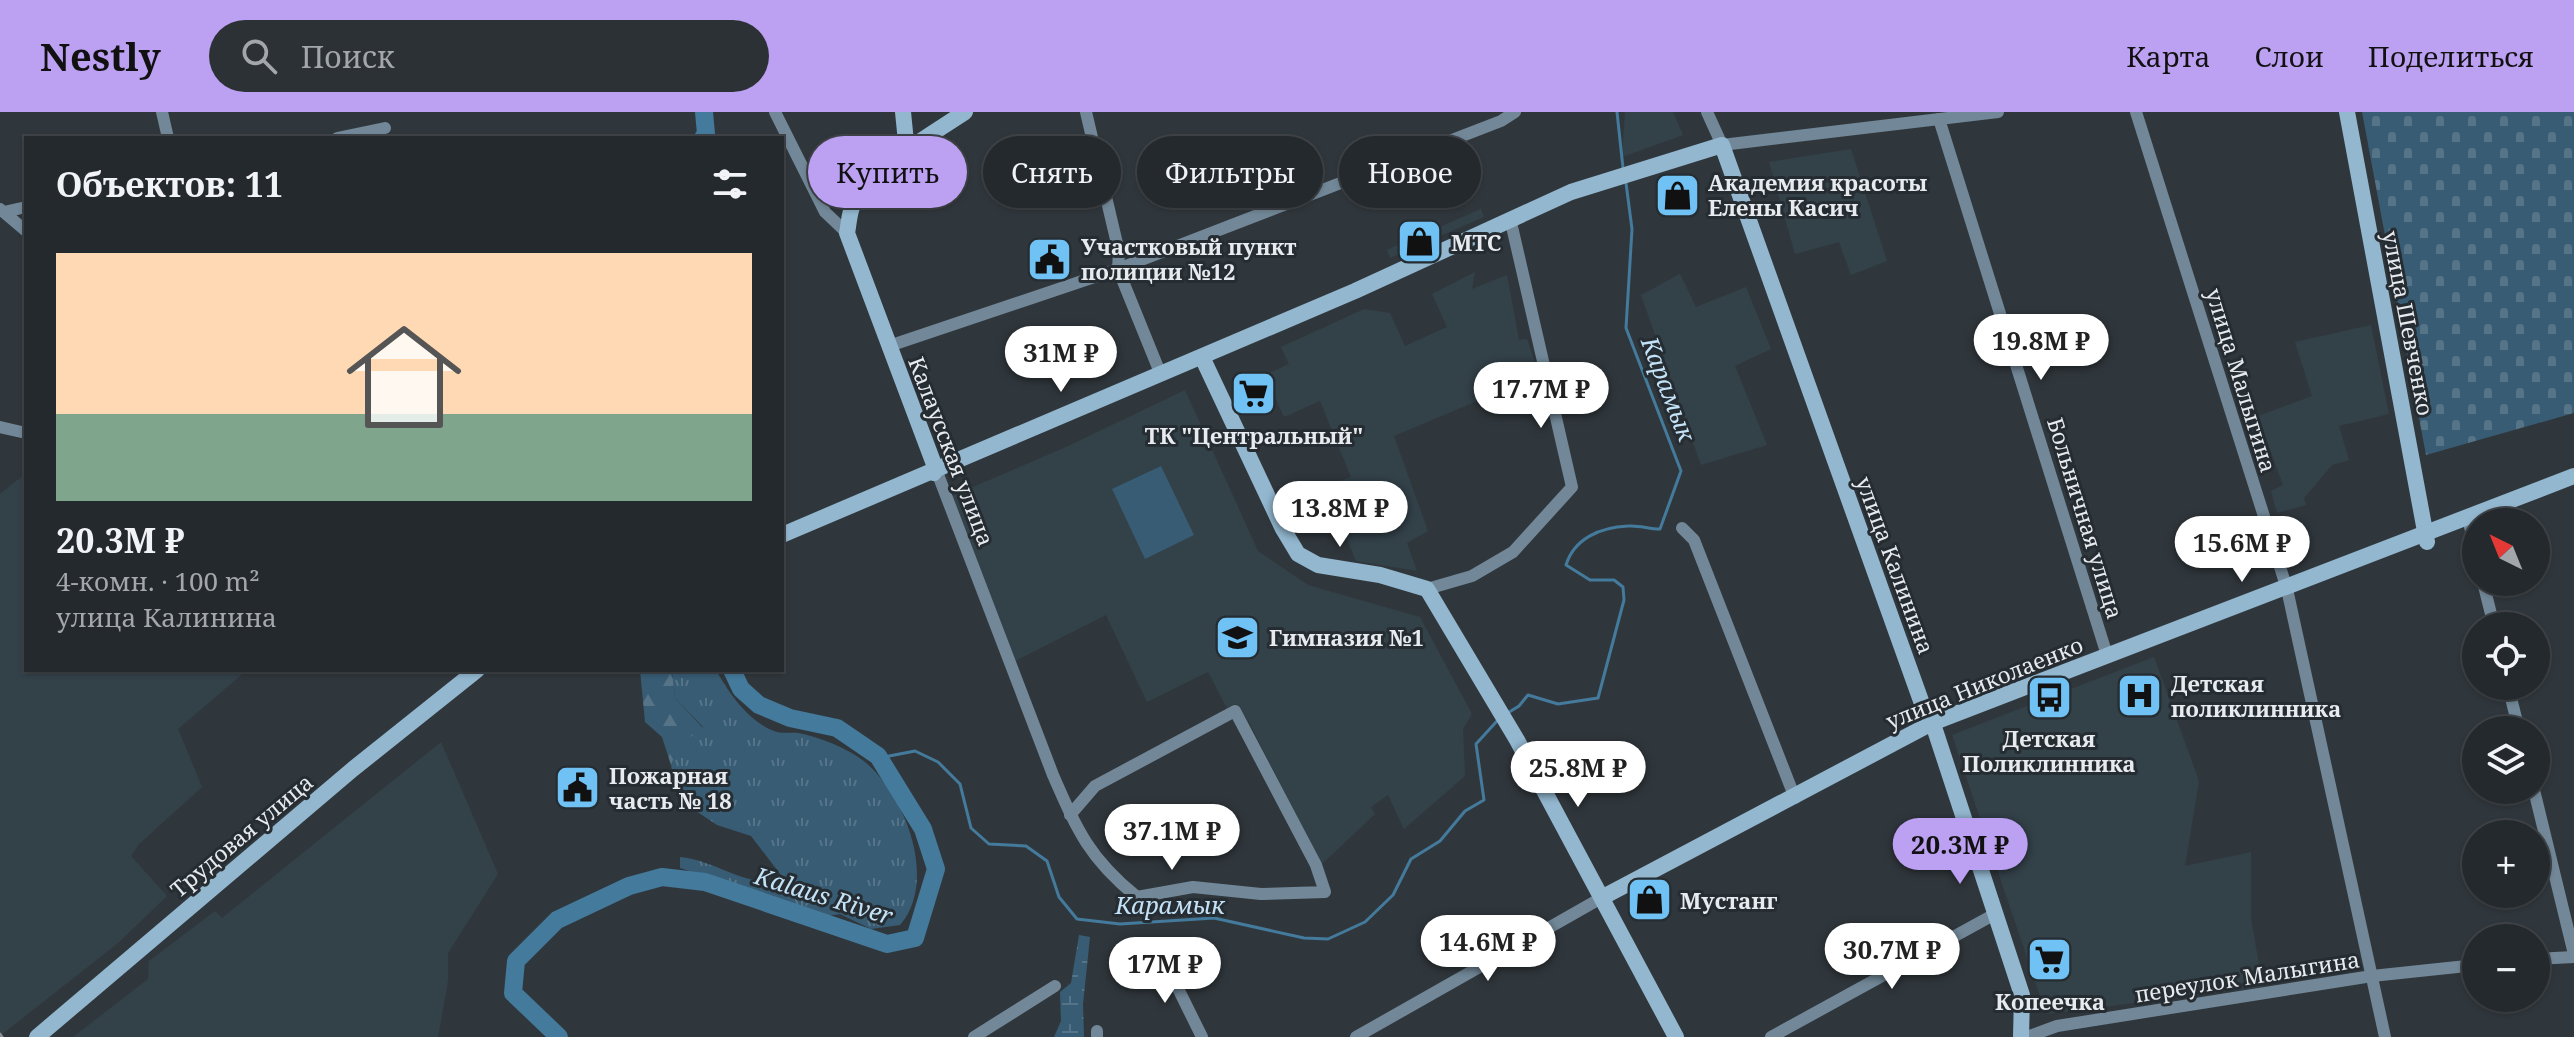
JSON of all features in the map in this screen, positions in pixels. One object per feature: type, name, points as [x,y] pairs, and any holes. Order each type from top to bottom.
[{"type":"main road","points":[[903,112],[905,136]]},
{"type":"main road","points":[[930,136],[965,112]]},
{"type":"main road","name":"улица Шевченко","points":[[2347,112],[2426,538]]},
{"type":"main road","points":[[784,536],[1161,375],[1571,192],[1722,145]]},
{"type":"main road","name":"улица Калинина","points":[[1722,145],[2022,995],[2021,1037]]},
{"type":"main road","points":[[847,233],[851,208]]},
{"type":"main road","name":"Калаусская улица","points":[[847,233],[935,471]]},
{"type":"main road","points":[[1202,357],[1283,529],[1298,554],[1318,565],[1380,575],[1427,589],[1495,700],[1676,1037]]},
{"type":"main road","name":"улица Николаенко","points":[[2504,508],[2574,476]]},
{"type":"main road","name":"улица Николаенко","points":[[2509,508],[2574,483]]},
{"type":"main road","name":"улица Николаенко","points":[[1926,725],[2462,526]]},
{"type":"main road","name":"улица Николаенко","points":[[1603,897],[1795,798],[1926,725],[2107,655],[2286,592]]},
{"type":"main road","name":"Трудовая улица","points":[[37,1037],[342,778],[474,672]]},
{"type":"street","points":[[162,112],[168,136]]},
{"type":"street","name":"Калаусская улица","points":[[775,112],[825,212],[847,233]]},
{"type":"street","points":[[1086,112],[1119,252],[1118,269],[1161,375]]},
{"type":"street","points":[[889,346],[1118,269],[1501,121],[1515,112]]},
{"type":"street","name":"улица Калинина","points":[[1707,112],[1722,145]]},
{"type":"street","points":[[1722,145],[1998,112]]},
{"type":"street","name":"улица Малыгина","points":[[2136,112],[2286,592],[2385,1037]]},
{"type":"street","name":"Больничная улица","points":[[1939,119],[2107,655]]},
{"type":"street","points":[[347,136],[385,128]]},
{"type":"street","points":[[2,211],[24,207]]},
{"type":"street","points":[[2,211],[24,229]]},
{"type":"street","points":[[1427,589],[1472,576],[1513,552],[1572,487],[1510,218]]},
{"type":"street","points":[[0,427],[24,433]]},
{"type":"street","name":"Калаусская улица","points":[[935,471],[1070,815],[1088,849],[1111,875],[1137,897],[1193,887],[1261,894],[1325,892],[1316,865],[1235,711],[1095,786],[1070,815]]},
{"type":"street","points":[[1682,528],[1694,540],[1795,798]]},
{"type":"street","points":[[2537,804],[2574,956],[2550,958]]},
{"type":"street","name":"улица Николаенко","points":[[1356,1037],[1603,897]]},
{"type":"street","points":[[1771,1037],[1993,915]]},
{"type":"street","points":[[1162,956],[1202,1037]]},
{"type":"street","name":"переулок Малыгина","points":[[2021,1037],[2057,1026],[2372,976],[2462,966]]},
{"type":"street","points":[[974,1037],[1055,986]]},
{"type":"shaded area","points":[[1625,112],[1673,112],[1683,135],[1622,157]]},
{"type":"shaded area","points":[[1851,149],[1887,261],[1851,275],[1839,242],[1795,254],[1769,162]]},
{"type":"shaded area","points":[[1481,209],[1484,217],[1390,258],[1387,250]]},
{"type":"shaded area","points":[[1475,272],[1472,289],[1507,275],[1519,340],[1527,339],[1539,375],[1394,436],[1428,531],[1407,543],[1417,571],[1356,561],[1339,520],[1317,527],[1303,495],[1351,477],[1320,401],[1284,417],[1265,375],[1289,364],[1281,347],[1364,309],[1390,313],[1405,346],[1447,327],[1432,294]]},
{"type":"shaded area","points":[[1680,274],[1696,307],[1746,287],[1771,349],[1735,366],[1767,445],[1701,465],[1641,295]]},
{"type":"shaded area","points":[[2371,325],[2389,414],[2339,426],[2349,460],[2332,465],[2304,498],[2306,505],[2277,513],[2271,491],[2283,485],[2258,416],[2312,396],[2295,342]]},
{"type":"shaded area","name":"Гимназия №1","points":[[1185,390],[1258,551],[1308,585],[1420,617],[1472,714],[1463,729],[1465,776],[1404,829],[1388,795],[1371,807],[1375,814],[1321,865],[1250,724],[1236,704],[1227,708],[1208,672],[1147,702],[1106,615],[1011,663],[945,499],[1066,447]]},
{"type":"shaded area","points":[[24,475],[24,672],[245,672],[178,729],[202,787],[139,844],[131,856],[167,896],[118,943],[0,1036],[0,494]]},
{"type":"shaded area","points":[[2154,657],[2199,781],[2185,866],[2251,852],[2251,919],[2263,987],[2046,1014],[1952,735]]},
{"type":"shaded area","points":[[441,742],[498,874],[448,953],[448,981],[438,1037],[73,1037],[148,979],[149,961],[215,911],[222,918]]},
{"type":"green space","points":[[2362,112],[2574,112],[2574,413],[2426,455]]},
{"type":"green space","points":[[1161,466],[1194,535],[1145,559],[1112,489]]},
{"type":"green space","points":[[640,672],[672,672],[675,698],[703,728],[679,745],[671,765],[662,737],[645,722]]},
{"type":"green space","points":[[672,672],[717,672],[740,705],[765,727],[777,732],[815,737],[833,744],[858,757],[880,777],[904,817],[916,863],[916,886],[911,907],[900,925],[871,929],[840,914],[828,916],[680,868],[680,857],[758,881],[784,879],[751,836],[717,825],[676,792],[671,765],[678,745],[703,727],[675,698]]},
{"type":"green space","points":[[1079,935],[1090,937],[1083,1004],[1084,1037],[1054,1037],[1061,1021],[1060,992],[1071,983]]},
{"type":"waterway","name":"Kalaus River","points":[[704,112],[704,136]]},
{"type":"waterway","name":"Карамык","points":[[1617,112],[1623,168]]},
{"type":"waterway","name":"Карамык","points":[[1506,714],[1519,706],[1528,695],[1558,704],[1598,698],[1624,600],[1623,587],[1614,580],[1590,580],[1566,565],[1575,548],[1598,532],[1628,526],[1660,529],[1681,471],[1626,328],[1632,229],[1626,183]]},
{"type":"waterway","name":"Kalaus River","points":[[559,1037],[513,993],[516,961],[557,920],[629,886],[662,877],[705,882],[887,944],[915,938],[936,869],[923,829],[878,756],[837,728],[790,718],[759,705],[741,689],[733,672]]},
{"type":"waterway","name":"Карамык","points":[[879,758],[915,751],[938,762],[960,784],[971,828],[989,844],[1026,846],[1047,861],[1059,897],[1077,919],[1120,924],[1214,918],[1304,938],[1328,939],[1365,922],[1393,895],[1411,859],[1440,841],[1465,811],[1484,800],[1476,744],[1497,721]]},
{"type":"place","name":"Академия красоты Елены Касич","points":[[1677,195]]},
{"type":"place","name":"МТС","points":[[1420,242]]},
{"type":"place","name":"Участковый пункт полиции №12","points":[[1050,259]]},
{"type":"place","name":"ТК \"Центральный\"","points":[[1254,394]]},
{"type":"place","name":"Гимназия №1","points":[[1238,637]]},
{"type":"place","name":"Детская поликлинника","points":[[2140,696]]},
{"type":"place","name":"Детская Поликлинника","points":[[2049,697]]},
{"type":"place","name":"Пожарная часть № 18","points":[[578,788]]},
{"type":"place","name":"Мустанг","points":[[1649,900]]},
{"type":"place","name":"Копеечка","points":[[2050,960]]}]
